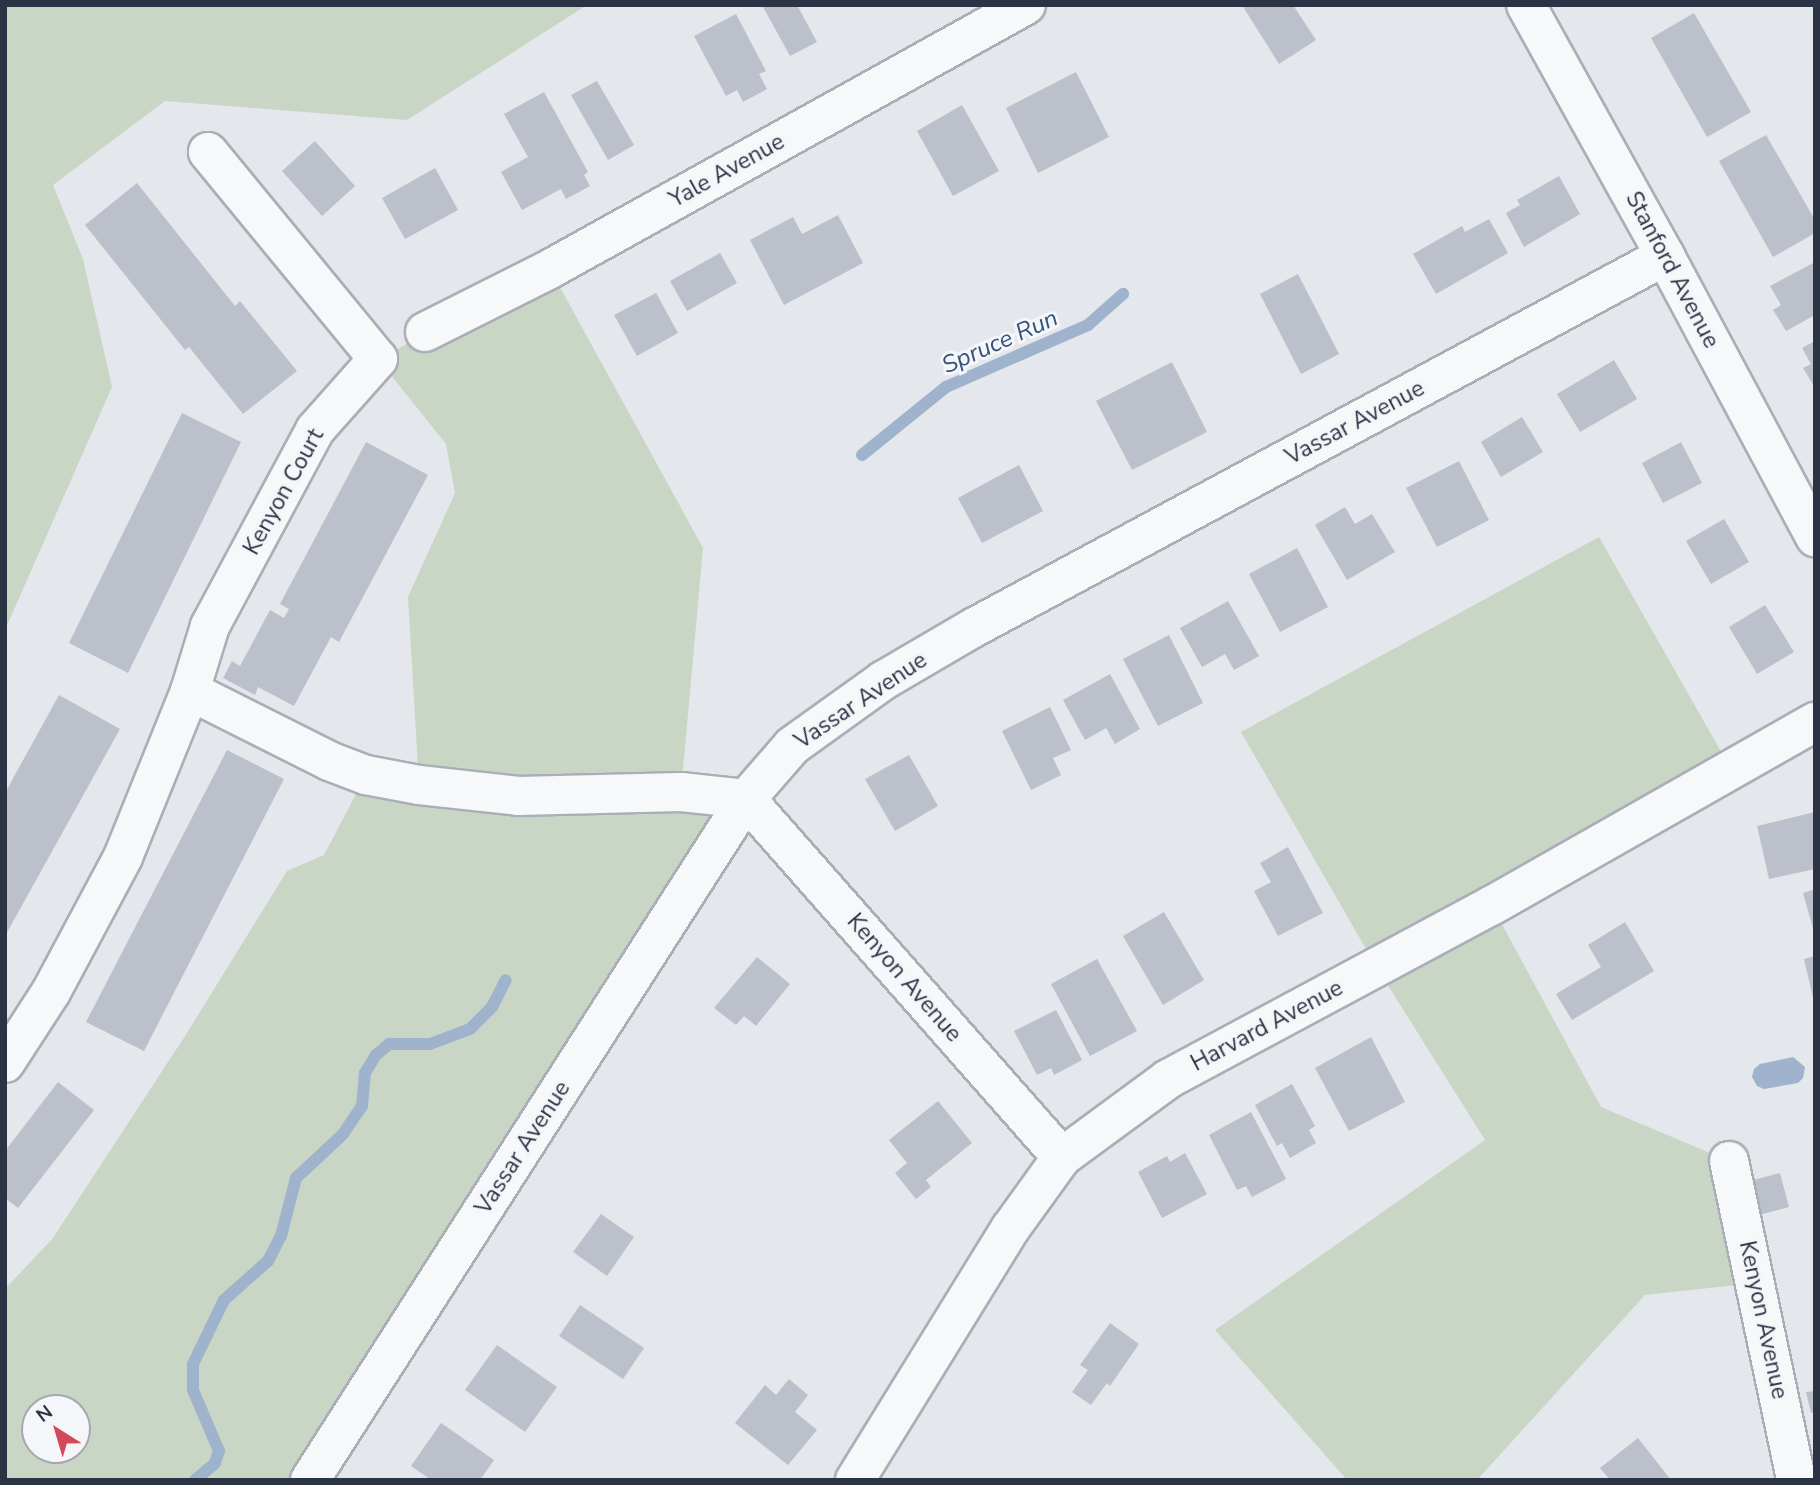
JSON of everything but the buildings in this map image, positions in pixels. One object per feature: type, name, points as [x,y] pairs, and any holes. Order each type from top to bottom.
[{"type":"street","name":"Yale Avenue","points":[[425,332],[550,269],[1026,5]]},
{"type":"street","name":"Stanford Avenue","points":[[1526,5],[1665,256],[1815,537]]},
{"type":"street","name":"Kenyon Court","points":[[5,1063],[51,992],[124,857],[190,691],[210,626],[315,430],[378,359],[208,152]]},
{"type":"street","name":"Vassar Avenue","points":[[310,1480],[746,799],[792,746],[884,680],[985,622],[1665,256]]},
{"type":"street","points":[[190,691],[329,761],[366,775],[419,785],[518,796],[681,792],[746,799]]},
{"type":"street","name":"Harvard Avenue","points":[[855,1480],[1010,1229],[1062,1157],[1168,1079],[1491,906],[1815,722]]},
{"type":"street","name":"Kenyon Avenue","points":[[746,799],[1062,1157]]},
{"type":"street","name":"Kenyon Avenue","points":[[1729,1161],[1797,1480]]},
{"type":"green space","points":[[5,5],[587,5],[407,120],[165,101],[53,185],[83,259],[112,387],[5,630]]},
{"type":"green space","points":[[550,269],[703,548],[681,792],[746,799],[310,1480],[5,1480],[5,1289],[53,1238],[185,1036],[287,871],[324,855],[366,775],[419,785],[408,597],[455,493],[446,444],[378,359]]},
{"type":"green space","points":[[1599,537],[1731,769],[1492,906],[1601,1107],[1729,1161],[1755,1283],[1645,1295],[1477,1480],[1347,1480],[1215,1330],[1485,1140],[1377,968],[1241,732]]},
{"type":"water","points":[[1793,1057],[1805,1067],[1803,1078],[1798,1083],[1764,1089],[1757,1086],[1752,1077],[1754,1069],[1760,1064]]},
{"type":"waterway","name":"Spruce Run","points":[[862,455],[946,387],[1088,325],[1123,294]]},
{"type":"waterway","name":"Spruce Run","points":[[195,1480],[215,1463],[219,1451],[193,1390],[193,1364],[224,1300],[268,1261],[281,1236],[296,1178],[343,1134],[362,1106],[365,1073],[376,1055],[389,1044],[430,1044],[470,1029],[492,1007],[506,980]]}]
